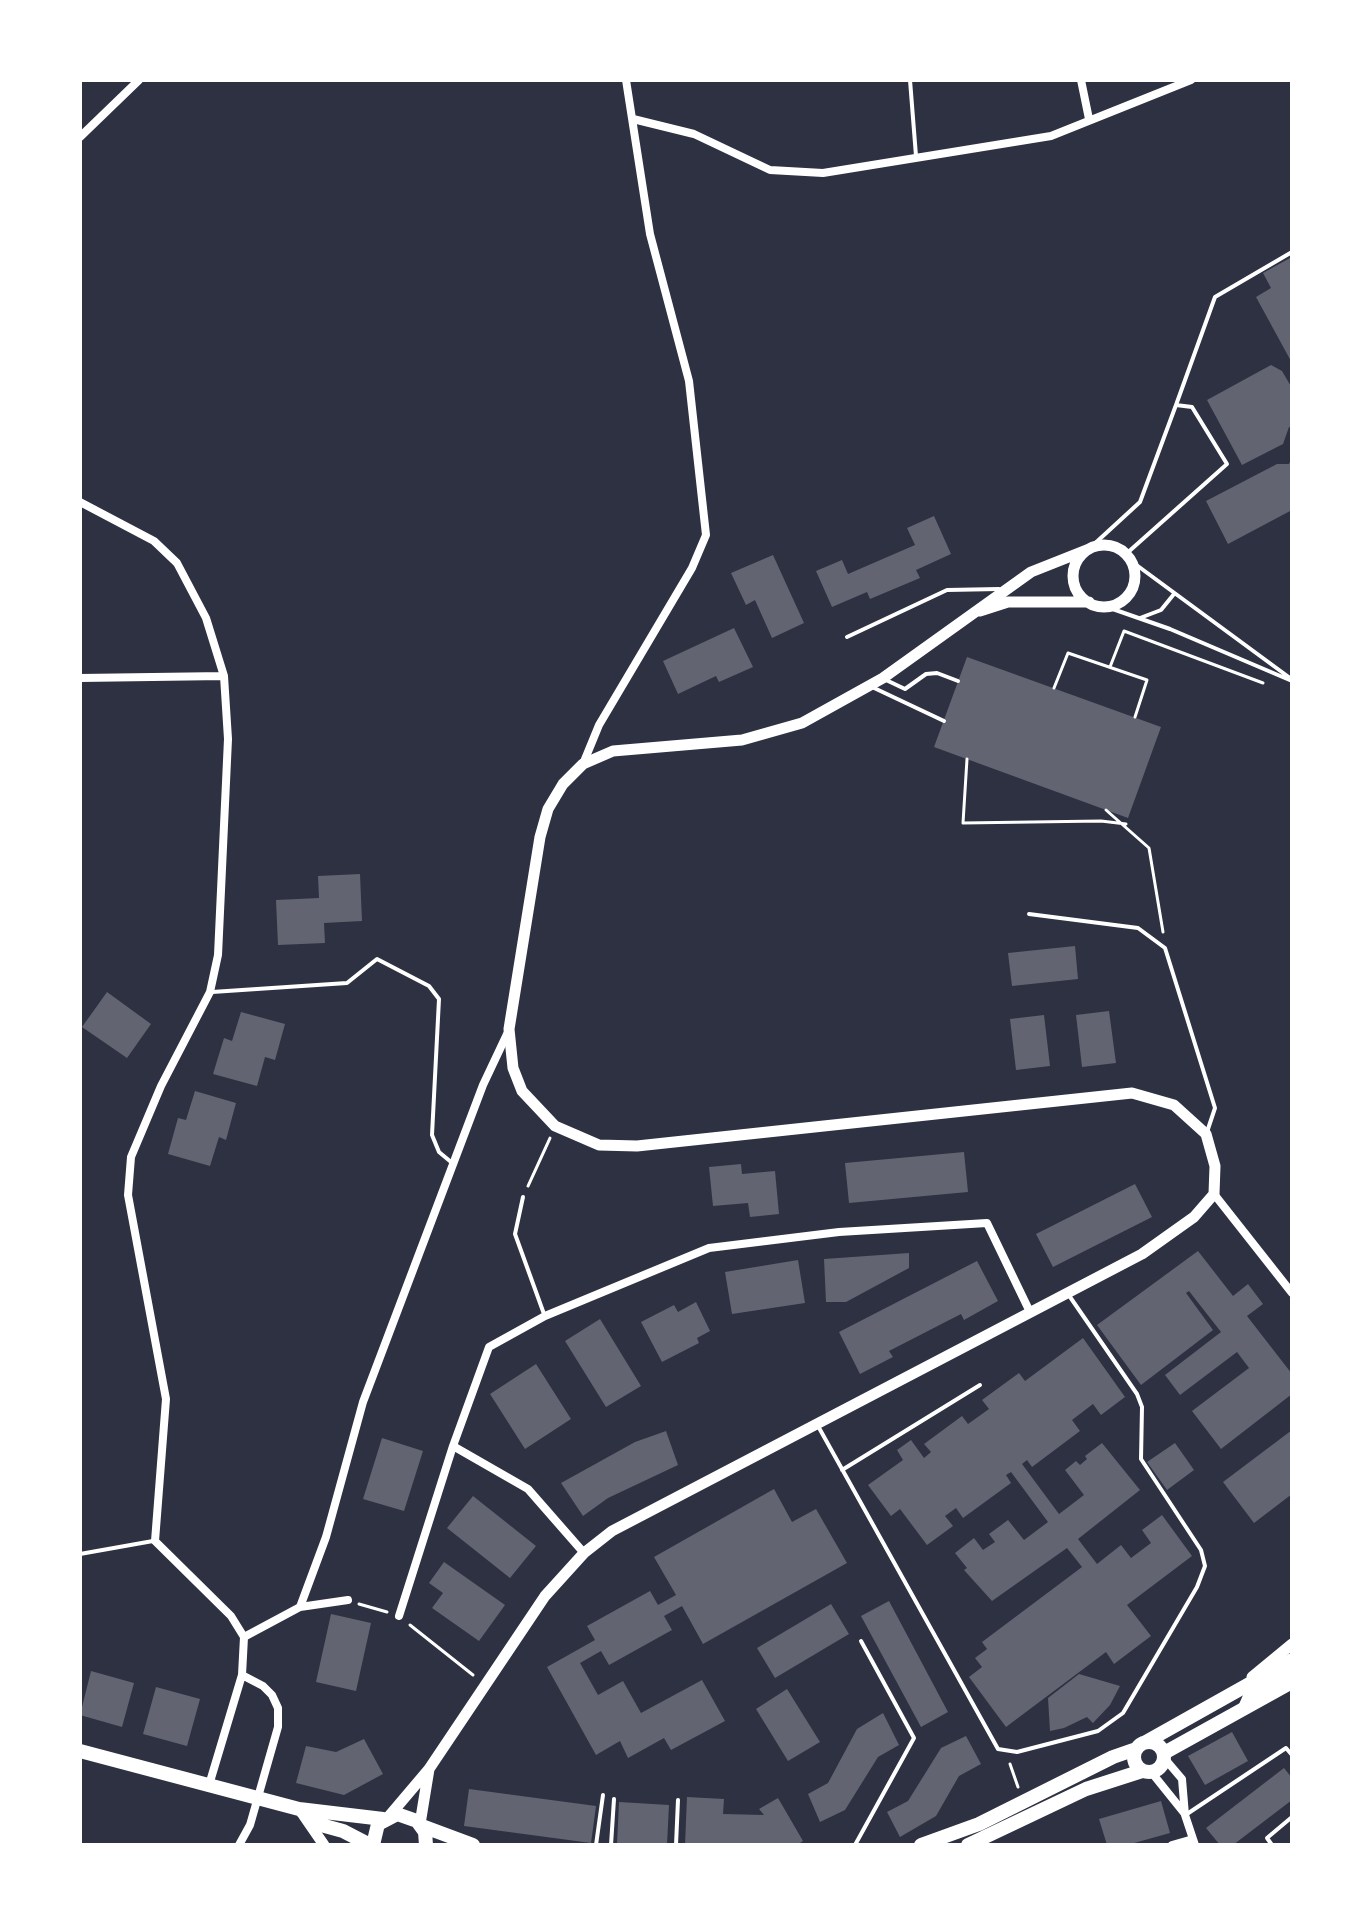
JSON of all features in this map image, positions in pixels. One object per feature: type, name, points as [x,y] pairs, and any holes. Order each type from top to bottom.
[{"type":"main road","points":[[921,1845],[979,1824],[1140,1746],[1292,1660]]},
{"type":"main road","points":[[968,1845],[1086,1789],[1161,1768],[1165,1756],[1292,1682]]},
{"type":"main road","points":[[1140,1746],[1154,1743],[1165,1756]]},
{"type":"main road","points":[[1140,1746],[1135,1764],[1147,1772]]},
{"type":"main road","points":[[80,1751],[293,1807],[363,1819],[404,1814],[421,1825],[473,1845]]},
{"type":"main road","points":[[293,1807],[321,1825],[343,1831],[372,1845],[374,1831],[386,1817]]},
{"type":"main road","points":[[421,1825],[426,1845]]},
{"type":"street","points":[[80,137],[139,80]]},
{"type":"street","points":[[583,764],[599,725],[692,568],[706,535],[689,381],[650,234],[626,80]]},
{"type":"street","points":[[1081,80],[1089,119]]},
{"type":"street","points":[[633,119],[694,134],[770,170],[823,173],[1051,136],[1191,80]]},
{"type":"street","points":[[80,502],[154,541],[177,563],[206,618],[224,676],[228,739],[218,955],[210,992],[161,1086],[131,1157],[128,1195],[166,1399],[155,1541],[231,1616],[244,1637],[242,1675],[209,1785]]},
{"type":"street","points":[[300,1607],[326,1537],[363,1402],[453,1164],[509,1029],[540,837],[548,809],[563,784],[583,764],[613,751],[742,740],[773,734],[822,714],[883,678],[965,617],[1031,572],[1089,549],[1108,545],[1128,557],[1134,581],[1124,599],[1104,606],[1089,602],[1008,602],[965,617]]},
{"type":"street","points":[[1089,549],[1074,571],[1076,589],[1089,602]]},
{"type":"street","points":[[80,678],[224,676]]},
{"type":"street","points":[[386,1817],[429,1769],[483,1684],[545,1596],[584,1553],[612,1531],[1142,1254],[1194,1217],[1214,1194],[1215,1166],[1206,1134],[1174,1105],[1132,1093],[637,1146],[599,1145],[555,1126],[522,1091],[513,1068],[509,1029]]},
{"type":"street","points":[[1214,1194],[1292,1293]]},
{"type":"street","points":[[399,1616],[453,1446],[489,1347],[545,1316],[709,1248],[839,1232],[987,1223],[1030,1312]]},
{"type":"street","points":[[453,1446],[528,1489],[584,1553]]},
{"type":"street","points":[[244,1637],[300,1607],[348,1600]]},
{"type":"street","points":[[1242,1686],[1292,1644]]},
{"type":"street","points":[[1243,1709],[1249,1695],[1292,1669]]},
{"type":"street","points":[[239,1845],[250,1825],[278,1727],[278,1708],[272,1695],[263,1686],[242,1675]]},
{"type":"street","points":[[1165,1756],[1182,1779],[1185,1815],[1194,1842],[1172,1845]]},
{"type":"street","points":[[421,1825],[429,1769]]},
{"type":"street","points":[[1147,1772],[1185,1815]]},
{"type":"street","points":[[293,1807],[324,1845]]},
{"type":"lane","points":[[910,80],[916,158]]},
{"type":"lane","points":[[1089,549],[1140,502],[1215,297],[1292,252]]},
{"type":"lane","points":[[1176,405],[1192,407],[1227,464],[1128,557],[1292,680]]},
{"type":"lane","points":[[847,637],[947,590],[1005,589]]},
{"type":"lane","points":[[1138,618],[1161,610],[1174,593]]},
{"type":"lane","points":[[1104,606],[1292,680]]},
{"type":"lane","points":[[883,678],[905,689],[926,674],[937,673],[958,681]]},
{"type":"lane","points":[[870,686],[944,721]]},
{"type":"lane","points":[[1029,914],[1138,928],[1165,948],[1215,1108],[1206,1134]]},
{"type":"lane","points":[[210,992],[347,983],[377,959],[429,986],[439,999],[432,1135],[439,1152],[453,1164]]},
{"type":"lane","points":[[523,1197],[515,1234],[545,1316]]},
{"type":"lane","points":[[818,1426],[998,1749],[1007,1753],[1098,1731],[1123,1713],[1197,1587],[1205,1566],[1201,1550],[1141,1459],[1142,1407],[1137,1394],[1067,1293]]},
{"type":"lane","points":[[842,1470],[980,1385]]},
{"type":"lane","points":[[80,1554],[155,1541]]},
{"type":"lane","points":[[855,1845],[914,1738],[861,1641]]},
{"type":"lane","points":[[1185,1815],[1286,1748],[1292,1755]]},
{"type":"lane","points":[[596,1845],[603,1795]]},
{"type":"lane","points":[[611,1845],[614,1799]]},
{"type":"lane","points":[[676,1845],[678,1800]]},
{"type":"lane","points":[[1272,1845],[1267,1838],[1292,1817]]},
{"type":"path","points":[[1110,667],[1124,631],[1264,683]]},
{"type":"path","points":[[1054,688],[1068,653],[1147,680],[1135,717]]},
{"type":"path","points":[[967,759],[963,823],[1101,821],[1126,824]]},
{"type":"path","points":[[1106,810],[1126,824],[1149,848],[1165,948]]},
{"type":"path","points":[[523,1197],[547,1144]]},
{"type":"path","points":[[348,1600],[399,1616],[483,1684]]},
{"type":"path","points":[[1007,1753],[1019,1792]]},
{"type":"building","points":[[1290,258],[1292,363],[1256,297],[1271,288],[1263,273]]},
{"type":"building","points":[[1271,365],[1282,371],[1292,388],[1292,428],[1289,427],[1283,444],[1242,465],[1207,400]]},
{"type":"building","points":[[1292,457],[1292,510],[1228,544],[1206,501],[1277,464],[1289,464]]},
{"type":"building","points":[[934,516],[951,554],[916,570],[920,578],[870,599],[867,592],[832,607],[816,571],[842,560],[848,574],[915,545],[907,528]]},
{"type":"building","points":[[773,555],[804,623],[772,638],[755,600],[746,605],[731,573]]},
{"type":"building","points":[[734,628],[753,667],[719,682],[716,676],[678,694],[663,661]]},
{"type":"building","points":[[967,657],[1161,727],[1128,818],[934,747]]},
{"type":"building","points":[[360,874],[362,921],[324,923],[325,943],[278,945],[276,900],[319,898],[318,876]]},
{"type":"building","points":[[1075,946],[1078,979],[1012,986],[1008,953]]},
{"type":"building","points":[[107,992],[151,1024],[127,1058],[82,1027]]},
{"type":"building","points":[[1109,1011],[1116,1063],[1082,1067],[1076,1015]]},
{"type":"building","points":[[241,1012],[285,1024],[275,1060],[265,1057],[257,1086],[213,1074],[224,1038],[232,1041]]},
{"type":"building","points":[[1044,1015],[1050,1066],[1016,1070],[1010,1019]]},
{"type":"building","points":[[195,1091],[236,1103],[226,1140],[219,1137],[210,1166],[168,1154],[178,1118],[186,1120]]},
{"type":"building","points":[[964,1152],[968,1192],[849,1203],[845,1163]]},
{"type":"building","points":[[741,1164],[742,1174],[775,1171],[779,1214],[750,1217],[748,1203],[713,1206],[709,1167]]},
{"type":"building","points":[[1135,1184],[1152,1217],[1053,1267],[1036,1234]]},
{"type":"building","points":[[1198,1251],[1233,1296],[1248,1284],[1263,1304],[1247,1316],[1292,1374],[1292,1394],[1221,1449],[1192,1411],[1249,1368],[1237,1352],[1180,1395],[1165,1375],[1221,1332],[1189,1291],[1186,1293],[1213,1330],[1141,1385],[1097,1325]]},
{"type":"building","points":[[909,1253],[909,1268],[846,1302],[826,1302],[824,1259]]},
{"type":"building","points":[[798,1260],[805,1303],[732,1314],[725,1272]]},
{"type":"building","points":[[977,1261],[998,1301],[964,1320],[961,1314],[889,1351],[893,1357],[860,1374],[839,1332]]},
{"type":"building","points":[[696,1302],[710,1331],[697,1338],[699,1343],[662,1362],[641,1322],[674,1305],[678,1312]]},
{"type":"building","points":[[600,1319],[641,1386],[606,1407],[565,1341]]},
{"type":"building","points":[[1083,1338],[1125,1397],[1101,1415],[1093,1404],[1072,1420],[1080,1431],[1032,1467],[1027,1460],[1022,1464],[1059,1514],[1084,1495],[1065,1470],[1076,1461],[1080,1465],[1087,1459],[1085,1456],[1102,1443],[1140,1490],[1078,1539],[1097,1564],[1121,1545],[1131,1558],[1151,1543],[1142,1530],[1162,1515],[1192,1556],[1127,1605],[1151,1636],[1114,1664],[1106,1652],[1006,1727],[969,1677],[982,1667],[975,1658],[987,1649],[982,1642],[1082,1567],[1067,1548],[992,1601],[964,1570],[967,1568],[955,1553],[974,1538],[983,1550],[995,1542],[989,1534],[1008,1520],[1024,1540],[1048,1522],[1011,1472],[1006,1475],[1011,1483],[963,1518],[956,1508],[945,1516],[953,1526],[927,1545],[900,1509],[891,1516],[868,1485],[903,1460],[897,1450],[911,1440],[924,1458],[931,1452],[924,1444],[962,1416],[968,1424],[989,1409],[982,1400],[1019,1373],[1025,1381]]},
{"type":"building","points":[[536,1364],[571,1419],[525,1449],[490,1394]]},
{"type":"building","points":[[1292,1430],[1292,1494],[1254,1523],[1223,1482]]},
{"type":"building","points":[[666,1431],[678,1465],[608,1498],[583,1516],[561,1483],[635,1442]]},
{"type":"building","points":[[382,1438],[423,1451],[404,1511],[363,1499]]},
{"type":"building","points":[[1175,1443],[1194,1470],[1167,1490],[1147,1462]]},
{"type":"building","points":[[774,1489],[792,1522],[816,1509],[847,1563],[703,1644],[682,1606],[664,1616],[672,1630],[609,1665],[601,1651],[580,1663],[598,1695],[623,1681],[641,1713],[702,1680],[725,1721],[671,1750],[664,1738],[628,1758],[620,1741],[596,1755],[547,1667],[595,1640],[587,1626],[650,1591],[658,1605],[676,1595],[654,1557]]},
{"type":"building","points":[[473,1496],[536,1546],[510,1578],[447,1528]]},
{"type":"building","points":[[444,1562],[505,1605],[479,1641],[432,1608],[443,1593],[429,1583]]},
{"type":"building","points":[[889,1601],[948,1712],[921,1727],[861,1616]]},
{"type":"building","points":[[831,1604],[849,1634],[775,1678],[757,1648]]},
{"type":"building","points":[[331,1614],[371,1623],[356,1691],[316,1682]]},
{"type":"building","points":[[91,1671],[134,1683],[122,1727],[80,1715]]},
{"type":"building","points":[[1079,1674],[1120,1686],[1110,1705],[1093,1723],[1087,1717],[1050,1731],[1048,1698]]},
{"type":"building","points":[[156,1687],[200,1699],[187,1746],[143,1734]]},
{"type":"building","points":[[787,1689],[820,1742],[788,1761],[756,1709]]},
{"type":"building","points":[[883,1713],[899,1745],[878,1757],[845,1810],[820,1822],[808,1794],[828,1783],[857,1729]]},
{"type":"building","points":[[1232,1732],[1248,1761],[1205,1785],[1188,1756]]},
{"type":"building","points":[[966,1736],[981,1764],[959,1776],[936,1816],[900,1837],[887,1812],[908,1801],[941,1748]]},
{"type":"building","points":[[364,1739],[383,1774],[344,1795],[296,1783],[306,1746],[336,1752]]},
{"type":"building","points":[[1284,1768],[1292,1778],[1292,1800],[1233,1845],[1220,1845],[1206,1828]]},
{"type":"building","points":[[469,1789],[596,1806],[591,1843],[464,1826]]},
{"type":"building","points":[[687,1797],[724,1799],[723,1814],[764,1815],[759,1809],[778,1798],[803,1841],[797,1845],[685,1845]]},
{"type":"building","points":[[1161,1801],[1170,1833],[1127,1845],[1107,1845],[1099,1819]]},
{"type":"building","points":[[619,1802],[669,1805],[667,1845],[617,1844]]}]
